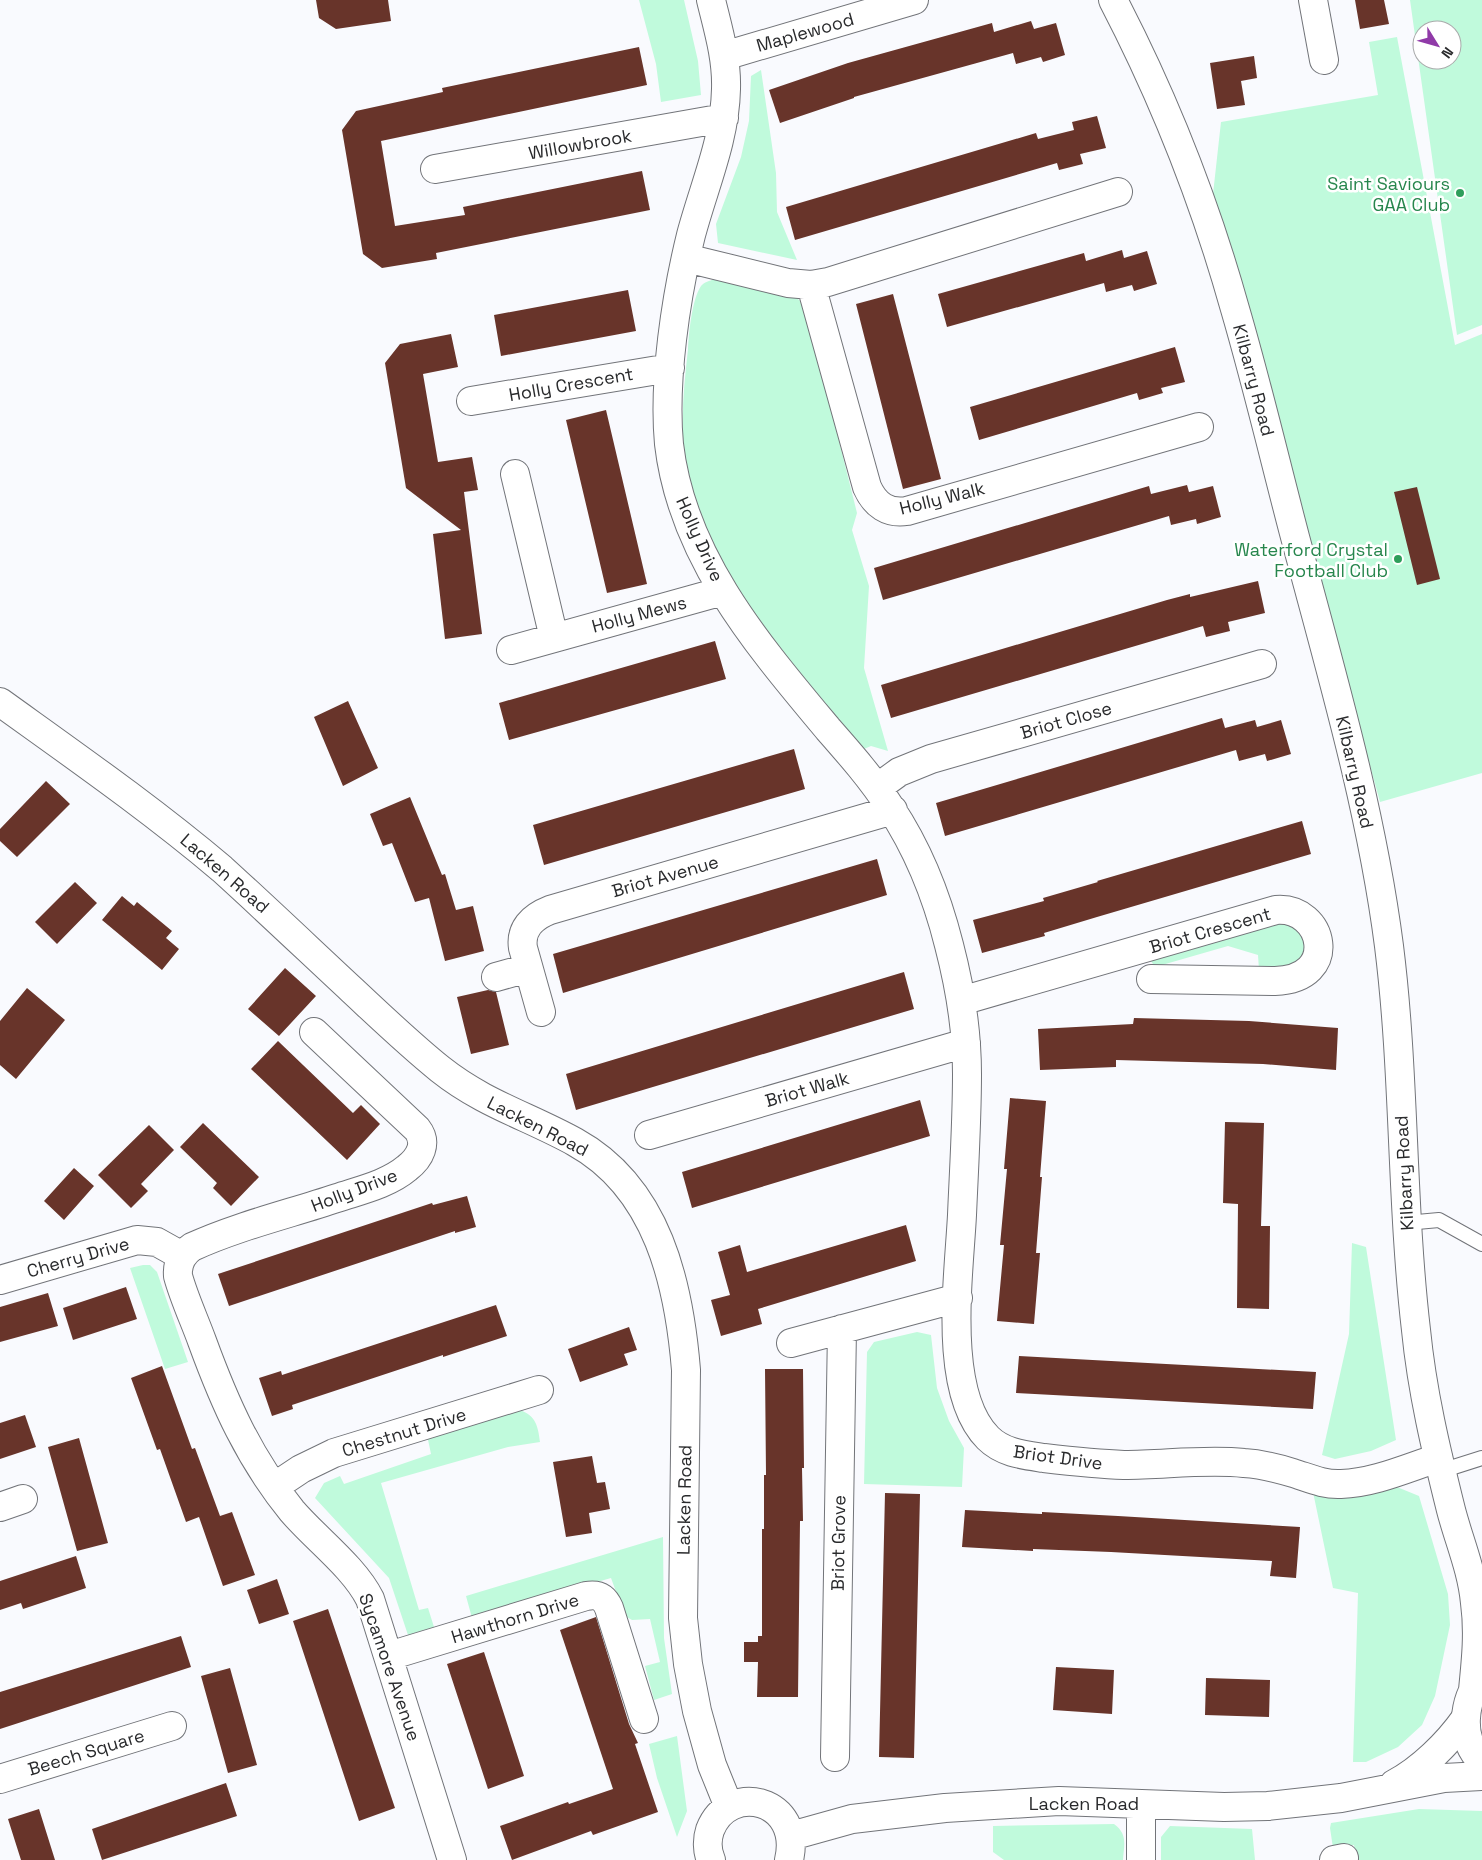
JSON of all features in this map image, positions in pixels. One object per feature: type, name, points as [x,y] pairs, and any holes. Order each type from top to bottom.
[{"type":"street","name":"Holly Drive","points":[[711,0],[724,56],[726,85],[724,118],[714,162],[686,258],[670,368],[669,442],[677,485],[692,530],[723,591],[759,644],[877,788]]},
{"type":"street","name":"Maplewood","points":[[724,56],[914,0]]},
{"type":"street","name":"Kilbarry Road","points":[[1113,0],[1137,46],[1179,145],[1210,231],[1232,300],[1359,783],[1379,883],[1389,946],[1396,1013],[1406,1223],[1419,1357],[1425,1398],[1453,1517],[1476,1582],[1475,1602],[1478,1629],[1477,1683],[1467,1704],[1465,1719]]},
{"type":"street","points":[[1313,0],[1324,60]]},
{"type":"street","name":"Willowbrook","points":[[435,169],[724,118]]},
{"type":"street","points":[[686,258],[788,283],[811,285],[828,282],[1118,192]]},
{"type":"street","name":"Holly Walk","points":[[811,285],[867,487],[876,502],[890,511],[907,511],[1199,426]]},
{"type":"street","name":"Holly Crescent","points":[[471,401],[670,368]]},
{"type":"street","points":[[515,474],[554,638]]},
{"type":"street","name":"Holly Mews","points":[[511,650],[723,591]]},
{"type":"street","name":"Briot Close","points":[[877,788],[899,772],[931,759],[1262,664]]},
{"type":"street","name":"Lacken Road","points":[[0,702],[146,807],[202,851],[438,1068],[482,1098],[563,1136],[597,1156],[613,1170],[641,1204],[654,1228],[665,1255],[675,1290],[682,1329],[686,1370],[683,1618],[688,1664],[697,1711],[707,1750],[729,1807],[742,1802],[768,1805],[779,1813],[787,1823],[790,1848],[852,1819],[945,1808],[1059,1801],[1224,1807],[1268,1806],[1315,1802],[1444,1778],[1482,1776]]},
{"type":"street","name":"Briot Drive","points":[[877,788],[893,810],[918,856],[934,896],[950,949],[962,1001],[967,1067],[966,1145],[957,1351],[963,1390],[982,1432],[990,1441],[1006,1450],[1028,1456],[1094,1464],[1123,1465],[1215,1461],[1245,1463],[1267,1466],[1321,1482],[1336,1484],[1362,1481],[1440,1464]]},
{"type":"street","name":"Briot Avenue","points":[[541,1012],[522,944],[524,930],[534,918],[544,912],[893,810]]},
{"type":"street","name":"Briot Crescent","points":[[962,1001],[1276,910],[1289,910],[1300,916],[1310,925],[1317,936],[1319,949],[1315,961],[1304,974],[1296,979],[1275,981],[1151,978]]},
{"type":"street","points":[[496,977],[528,968]]},
{"type":"street","name":"Holly Drive","points":[[182,1256],[192,1246],[386,1181],[407,1169],[420,1154],[423,1139],[417,1129],[314,1032]]},
{"type":"street","name":"Briot Walk","points":[[649,1135],[966,1043]]},
{"type":"street","name":"Cherry Drive","points":[[0,1280],[137,1240],[157,1242],[182,1256]]},
{"type":"street","name":"Sycamore Avenue","points":[[182,1256],[178,1271],[180,1283],[219,1387],[244,1439],[274,1487],[301,1521],[365,1588],[373,1605],[452,1860]]},
{"type":"street","points":[[791,1343],[958,1298]]},
{"type":"street","name":"Briot Grove","points":[[834,1757],[842,1329]]},
{"type":"street","name":"Chestnut Drive","points":[[274,1487],[301,1469],[334,1453],[539,1390]]},
{"type":"street","name":"Hawthorn Drive","points":[[389,1656],[586,1596],[597,1595],[603,1598],[609,1608],[644,1719]]},
{"type":"street","points":[[1465,1719],[1471,1747],[1482,1762]]},
{"type":"street","name":"Lacken Road","points":[[1379,1790],[1396,1783],[1423,1764],[1465,1719]]},
{"type":"street","name":"Beech Square","points":[[0,1779],[172,1726]]},
{"type":"street","points":[[1141,1804],[1141,1860]]},
{"type":"street","points":[[707,1859],[709,1834],[713,1823],[729,1807]]},
{"type":"lane","points":[[1406,1223],[1439,1220],[1482,1244]]},
{"type":"lane","points":[[1440,1464],[1482,1458]]},
{"type":"green space","points":[[639,0],[684,0],[698,61],[701,95],[661,102],[656,64]]},
{"type":"green space","name":"Saint Saviours GAA Club","points":[[1410,0],[1482,0],[1482,325],[1457,335],[1420,70],[1462,70],[1462,20],[1413,20]]},
{"type":"green space","name":"Waterford Crystal Football Club","points":[[1397,37],[1455,345],[1482,334],[1482,773],[1380,802],[1213,194],[1221,122],[1378,95],[1369,42]]},
{"type":"green space","points":[[761,70],[776,173],[777,212],[797,260],[718,243],[716,224],[741,157],[749,121],[751,76]]},
{"type":"green space","points":[[714,279],[794,296],[803,303],[807,313],[857,513],[852,530],[869,586],[864,668],[888,751],[871,746],[864,749],[782,650],[755,614],[731,577],[711,539],[695,499],[685,459],[683,404],[685,376],[690,325],[695,299],[702,285]]},
{"type":"green space","points":[[1285,921],[1305,936],[1308,950],[1290,970],[1259,970],[1258,955],[1228,946],[1155,967],[1151,961],[1155,956]]},
{"type":"green space","points":[[1352,1243],[1366,1247],[1396,1440],[1371,1451],[1335,1459],[1322,1455],[1349,1334]]},
{"type":"green space","points":[[150,1265],[157,1272],[188,1362],[165,1369],[130,1268]]},
{"type":"green space","points":[[917,1332],[931,1335],[937,1388],[949,1421],[964,1448],[962,1487],[864,1484],[867,1352],[874,1342]]},
{"type":"green space","points":[[520,1410],[530,1415],[535,1422],[540,1442],[508,1447],[381,1483],[419,1610],[428,1608],[434,1627],[408,1635],[389,1578],[315,1498],[324,1483],[340,1476],[344,1484],[431,1454],[427,1435]]},
{"type":"green space","points":[[1397,1487],[1419,1496],[1448,1594],[1450,1625],[1435,1696],[1422,1725],[1398,1747],[1366,1762],[1353,1762],[1358,1593],[1333,1588],[1313,1492],[1368,1495]]},
{"type":"green space","points":[[663,1537],[664,1638],[672,1694],[654,1700],[645,1666],[660,1662],[650,1619],[632,1620],[625,1616],[611,1578],[472,1618],[466,1596]]},
{"type":"green space","points":[[677,1736],[687,1811],[677,1837],[657,1778],[649,1744]]},
{"type":"green space","points":[[1419,1809],[1482,1811],[1482,1860],[1356,1860],[1354,1845],[1333,1848],[1331,1823]]},
{"type":"green space","points":[[1114,1824],[1123,1836],[1123,1860],[1004,1860],[993,1852],[993,1826]]},
{"type":"green space","points":[[1170,1826],[1252,1829],[1255,1860],[1161,1860],[1161,1837]]},
{"type":"building","points":[[316,0],[388,0],[391,21],[336,29],[319,18]]},
{"type":"building","points":[[1355,0],[1384,0],[1389,24],[1360,29]]},
{"type":"building","points":[[1031,21],[1034,29],[1056,23],[1065,55],[1043,62],[1041,57],[1016,64],[1013,53],[854,97],[780,123],[769,90],[848,63],[992,23],[994,32]]},
{"type":"building","points":[[639,47],[647,85],[381,141],[395,226],[465,215],[463,207],[642,171],[650,210],[436,253],[437,259],[382,268],[363,254],[342,130],[356,111],[443,92],[442,88]]},
{"type":"building","points":[[1254,56],[1257,78],[1241,81],[1245,105],[1217,109],[1210,63]]},
{"type":"building","points":[[1097,116],[1106,148],[1080,154],[1083,164],[1059,170],[1057,163],[795,240],[786,207],[1036,133],[1038,139],[1074,130],[1072,122]]},
{"type":"building","points":[[1122,250],[1124,258],[1147,251],[1157,284],[1134,291],[1132,285],[1106,292],[1104,283],[947,327],[938,294],[1084,253],[1086,261]]},
{"type":"building","points":[[628,290],[636,331],[501,356],[494,315]]},
{"type":"building","points":[[893,294],[941,479],[903,489],[856,304]]},
{"type":"building","points":[[451,334],[458,367],[423,374],[438,462],[472,457],[478,490],[464,492],[482,634],[445,639],[433,534],[461,530],[406,488],[385,363],[400,344]]},
{"type":"building","points":[[1175,347],[1185,382],[1161,388],[1163,393],[1139,400],[1137,393],[979,440],[970,407]]},
{"type":"building","points":[[606,410],[647,584],[607,593],[566,420]]},
{"type":"building","points":[[1187,485],[1189,492],[1213,486],[1221,517],[1197,524],[1196,519],[1171,525],[1169,516],[883,600],[874,568],[1149,486],[1151,494]]},
{"type":"building","points":[[1417,487],[1440,579],[1417,585],[1394,492]]},
{"type":"building","points":[[1258,581],[1265,613],[1228,622],[1230,631],[1206,637],[1203,626],[891,718],[881,685],[1167,600],[1190,594],[1190,597]]},
{"type":"building","points":[[715,641],[726,679],[509,740],[499,703]]},
{"type":"building","points":[[348,701],[378,768],[343,786],[314,717]]},
{"type":"building","points":[[1222,718],[1225,728],[1255,720],[1257,727],[1281,720],[1291,754],[1267,761],[1265,754],[1239,761],[1236,750],[945,836],[936,803]]},
{"type":"building","points":[[794,749],[805,789],[544,865],[533,825]]},
{"type":"building","points":[[46,781],[70,804],[17,857],[0,841],[0,829]]},
{"type":"building","points":[[410,797],[442,875],[445,874],[456,910],[473,906],[484,951],[445,961],[429,898],[415,902],[392,843],[383,846],[370,814]]},
{"type":"building","points":[[1302,821],[1311,854],[1044,933],[1045,936],[982,953],[973,920],[1044,901],[1043,898],[1097,881]]},
{"type":"building","points":[[877,859],[887,895],[563,993],[553,954]]},
{"type":"building","points":[[75,882],[97,903],[57,944],[35,922]]},
{"type":"building","points":[[122,896],[134,906],[137,902],[172,931],[166,938],[179,949],[162,970],[102,920]]},
{"type":"building","points":[[285,968],[316,996],[279,1036],[248,1009]]},
{"type":"building","points":[[904,972],[914,1009],[576,1110],[566,1074]]},
{"type":"building","points":[[27,988],[65,1020],[16,1079],[0,1065],[0,1021]]},
{"type":"building","points":[[488,990],[496,992],[509,1045],[471,1054],[457,997]]},
{"type":"building","points":[[1134,1018],[1249,1021],[1338,1028],[1336,1070],[1263,1064],[1116,1060],[1116,1067],[1040,1070],[1038,1029],[1133,1024]]},
{"type":"building","points":[[278,1041],[353,1113],[361,1105],[380,1124],[347,1160],[251,1069]]},
{"type":"building","points":[[1010,1098],[1046,1101],[1036,1253],[1040,1253],[1034,1324],[997,1321],[1004,1245],[1000,1245],[1007,1169],[1004,1169]]},
{"type":"building","points":[[920,1100],[930,1136],[692,1208],[682,1172]]},
{"type":"building","points":[[1225,1122],[1264,1123],[1261,1226],[1270,1226],[1269,1309],[1237,1308],[1238,1204],[1223,1203]]},
{"type":"building","points":[[203,1123],[259,1177],[231,1206],[213,1188],[217,1183],[180,1147]]},
{"type":"building","points":[[149,1125],[174,1150],[141,1184],[148,1191],[131,1208],[98,1175]]},
{"type":"building","points":[[74,1168],[94,1186],[64,1220],[44,1201]]},
{"type":"building","points":[[467,1196],[476,1227],[455,1233],[455,1231],[229,1306],[218,1274],[432,1203],[433,1205]]},
{"type":"building","points":[[906,1225],[916,1261],[758,1309],[762,1324],[721,1336],[711,1300],[730,1295],[718,1252],[740,1245],[747,1272]]},
{"type":"building","points":[[126,1287],[137,1319],[73,1340],[63,1308]]},
{"type":"building","points":[[48,1293],[58,1326],[0,1342],[0,1307]]},
{"type":"building","points":[[496,1305],[507,1336],[292,1405],[293,1409],[272,1416],[259,1378],[281,1371],[282,1375]]},
{"type":"building","points":[[629,1327],[637,1350],[624,1354],[628,1365],[580,1382],[568,1349]]},
{"type":"building","points":[[1019,1356],[1316,1372],[1313,1409],[1016,1393]]},
{"type":"building","points":[[162,1366],[192,1449],[195,1448],[220,1516],[232,1512],[255,1575],[223,1586],[199,1517],[186,1522],[160,1449],[157,1450],[131,1378]]},
{"type":"building","points":[[765,1369],[803,1369],[804,1468],[802,1468],[803,1521],[800,1521],[798,1697],[757,1697],[758,1662],[744,1662],[744,1642],[758,1642],[758,1636],[762,1636],[762,1529],[764,1529],[764,1475],[766,1475]]},
{"type":"building","points":[[25,1415],[36,1447],[0,1459],[0,1423]]},
{"type":"building","points":[[79,1438],[108,1543],[77,1551],[48,1447]]},
{"type":"building","points":[[592,1456],[597,1483],[605,1482],[610,1509],[589,1513],[592,1533],[566,1537],[553,1462]]},
{"type":"building","points":[[885,1493],[920,1494],[914,1758],[879,1757]]},
{"type":"building","points":[[965,1510],[1042,1514],[1042,1512],[1300,1527],[1296,1578],[1270,1576],[1272,1561],[1111,1552],[1033,1549],[1033,1551],[962,1547]]},
{"type":"building","points":[[76,1556],[86,1588],[23,1609],[21,1603],[0,1610],[0,1581]]},
{"type":"building","points":[[277,1579],[289,1614],[259,1624],[247,1590]]},
{"type":"building","points":[[328,1609],[395,1808],[359,1821],[293,1621]]},
{"type":"building","points":[[596,1617],[629,1724],[638,1743],[635,1744],[658,1812],[593,1835],[591,1831],[512,1860],[500,1826],[568,1802],[569,1804],[613,1789],[560,1630]]},
{"type":"building","points":[[181,1636],[191,1667],[0,1729],[0,1692]]},
{"type":"building","points":[[484,1652],[524,1776],[488,1789],[447,1664]]},
{"type":"building","points":[[1056,1667],[1114,1670],[1112,1714],[1053,1710]]},
{"type":"building","points":[[230,1668],[257,1765],[228,1773],[201,1676]]},
{"type":"building","points":[[1206,1678],[1270,1680],[1269,1717],[1205,1715]]},
{"type":"building","points":[[226,1783],[237,1816],[102,1860],[92,1829]]},
{"type":"building","points":[[39,1809],[55,1860],[21,1860],[8,1819]]},
{"type":"place","name":"Saint Saviours GAA Club","points":[[1460,193]]},
{"type":"place","name":"Waterford Crystal Football Club","points":[[1398,559]]}]
